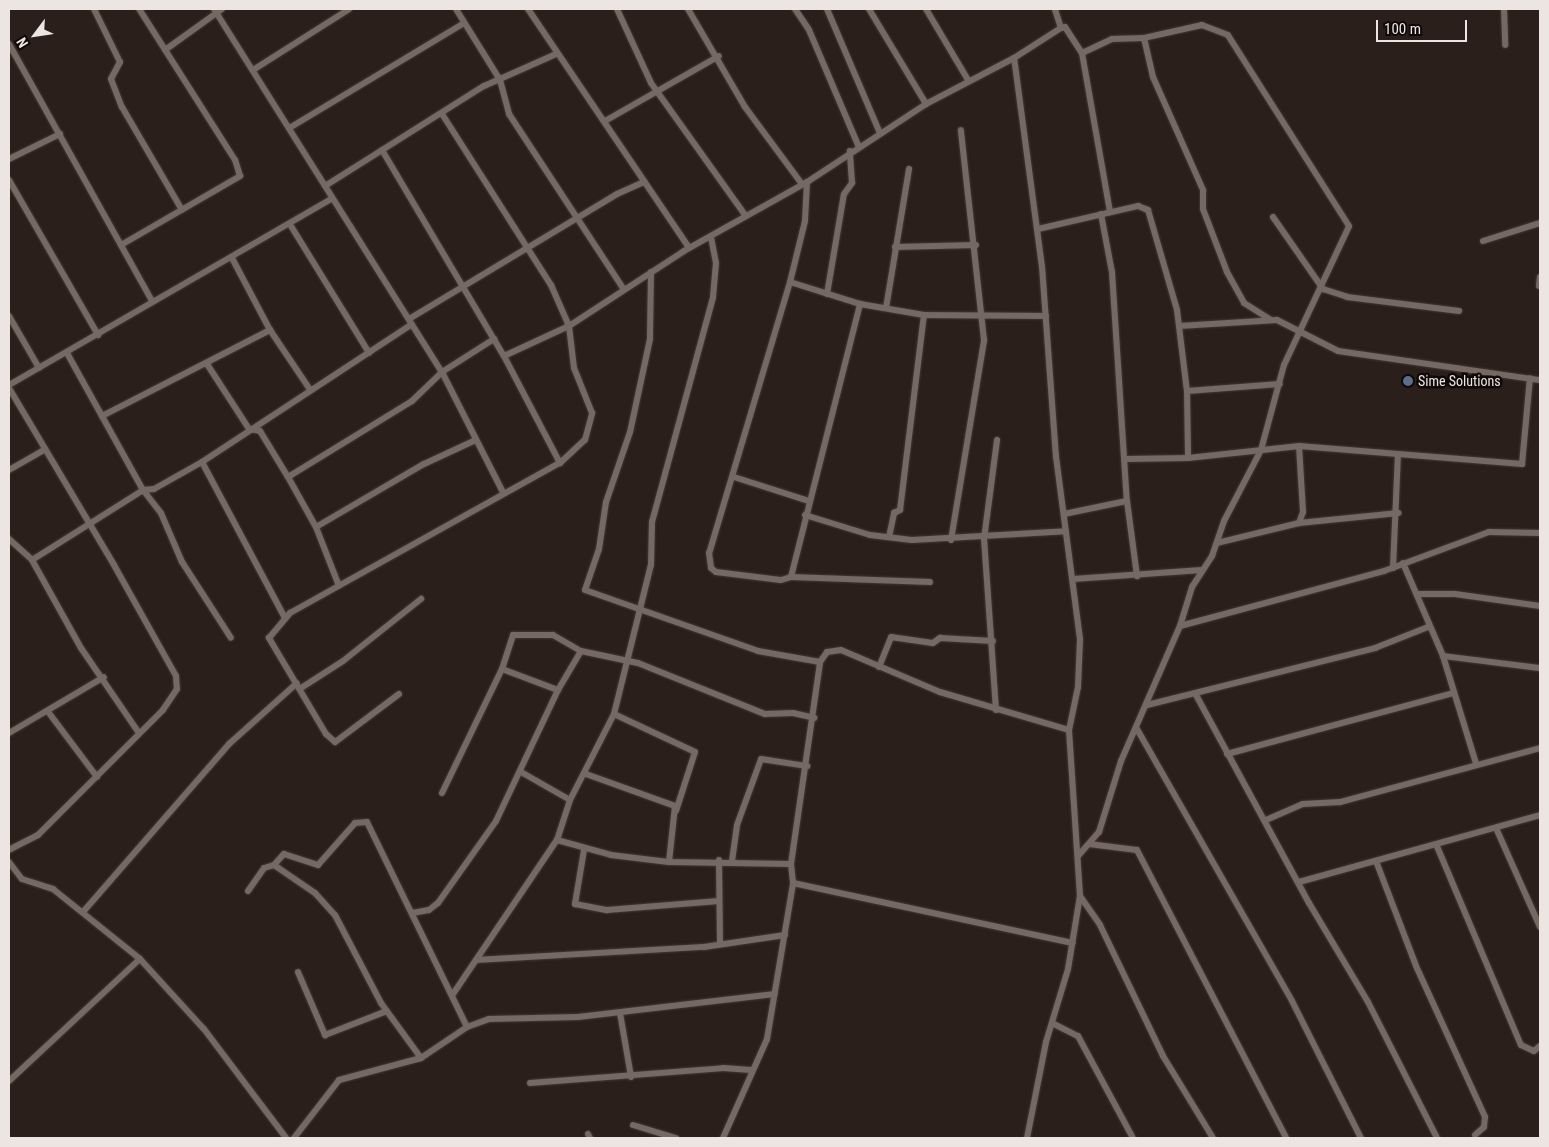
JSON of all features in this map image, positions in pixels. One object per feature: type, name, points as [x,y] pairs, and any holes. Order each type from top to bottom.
[{"type":"street","points":[[94,9],[120,62],[111,79],[122,107],[182,210]]},
{"type":"street","points":[[121,245],[240,176],[240,170],[140,9]]},
{"type":"street","points":[[165,50],[215,11],[222,9]]},
{"type":"street","points":[[253,70],[349,9]]},
{"type":"street","points":[[456,9],[500,80],[509,114],[579,216],[624,290]]},
{"type":"street","points":[[528,9],[556,54],[605,121],[689,248]]},
{"type":"street","points":[[617,9],[640,62],[746,215]]},
{"type":"street","points":[[688,9],[719,56],[736,93],[805,183],[805,221],[790,282],[734,477],[709,553],[711,568],[781,580],[791,577],[930,582]]},
{"type":"street","points":[[795,9],[809,30],[858,146]]},
{"type":"street","points":[[826,9],[880,133]]},
{"type":"street","points":[[869,9],[926,104]]},
{"type":"street","points":[[926,9],[968,80]]},
{"type":"street","points":[[1055,9],[1061,28]]},
{"type":"street","points":[[1504,9],[1505,45]]},
{"type":"street","points":[[215,11],[291,127],[325,186],[330,200],[442,372],[503,492]]},
{"type":"street","points":[[291,127],[464,23]]},
{"type":"street","points":[[1078,856],[1099,832],[1120,761],[1137,729],[1202,570],[1217,544],[1224,521],[1261,450],[1280,384],[1301,332],[1323,289],[1349,226],[1228,34],[1202,25],[1144,38],[1112,38],[1082,52]]},
{"type":"street","points":[[504,356],[569,326],[689,248],[711,238],[746,215],[805,183],[850,151],[926,104],[968,80],[1014,58],[1065,27],[1082,52],[1110,212]]},
{"type":"street","points":[[1144,38],[1153,77],[1203,190],[1203,209],[1227,272],[1244,304],[1270,319],[1301,332],[1322,346],[1338,351],[1540,380]]},
{"type":"street","points":[[9,44],[152,301]]},
{"type":"street","points":[[325,186],[500,80],[556,54]]},
{"type":"street","points":[[605,121],[719,56]]},
{"type":"street","points":[[1014,58],[1038,229],[1064,514],[1073,579],[1080,660],[1068,730],[1080,896],[1073,942],[1052,1023],[1027,1138]]},
{"type":"street","points":[[400,694],[335,742],[269,644],[285,618],[503,492],[560,463],[585,440],[592,413],[574,368],[569,326],[527,248],[442,114]]},
{"type":"street","points":[[951,540],[984,318],[961,130]]},
{"type":"street","points":[[9,159],[60,134]]},
{"type":"street","points":[[382,150],[504,356],[560,463]]},
{"type":"street","points":[[828,294],[844,194],[852,183],[850,151]]},
{"type":"street","points":[[886,308],[894,247],[909,169]]},
{"type":"street","points":[[9,180],[98,335]]},
{"type":"street","points":[[32,560],[143,490],[154,489],[202,462],[249,429],[369,353],[410,322],[462,288],[579,216],[644,182]]},
{"type":"street","points":[[9,850],[38,835],[97,777],[175,695],[176,676],[89,524],[44,450],[9,386],[98,335],[152,301],[291,226],[330,200]]},
{"type":"street","points":[[1038,229],[1138,206],[1148,210],[1172,280],[1187,390],[1188,458]]},
{"type":"street","points":[[1101,214],[1112,272],[1128,501],[1137,576]]},
{"type":"street","points":[[1273,217],[1323,289],[1347,297],[1459,311]]},
{"type":"street","points":[[1483,241],[1540,224]]},
{"type":"street","points":[[291,226],[369,353]]},
{"type":"street","points":[[453,994],[557,840],[570,800],[586,774],[614,714],[625,661],[651,565],[652,522],[713,297],[716,263],[711,238]]},
{"type":"street","points":[[894,247],[976,245]]},
{"type":"street","points":[[232,258],[270,330],[311,391]]},
{"type":"street","points":[[652,272],[650,339],[630,432],[606,502],[599,549],[584,590],[638,611],[758,651],[820,662]]},
{"type":"street","points":[[1539,286],[1540,277]]},
{"type":"street","points":[[790,282],[860,304],[924,315],[984,318],[1046,316]]},
{"type":"street","points":[[791,577],[805,515],[860,304]]},
{"type":"street","points":[[889,537],[894,513],[900,510],[924,315]]},
{"type":"street","points":[[9,316],[39,368]]},
{"type":"street","points":[[1179,326],[1270,319]]},
{"type":"street","points":[[102,416],[207,364],[270,330]]},
{"type":"street","points":[[288,477],[412,401],[442,372],[494,339]]},
{"type":"street","points":[[67,353],[143,490],[161,513],[182,562],[231,638]]},
{"type":"street","points":[[207,364],[249,429],[260,431],[288,477],[316,527],[339,586]]},
{"type":"street","points":[[1126,459],[1188,458],[1299,446],[1522,464],[1530,378]]},
{"type":"street","points":[[1187,390],[1280,384]]},
{"type":"street","points":[[316,527],[424,464],[476,440]]},
{"type":"street","points":[[996,710],[993,640],[984,539],[997,440]]},
{"type":"street","points":[[1299,446],[1304,512],[1300,523]]},
{"type":"street","points":[[9,470],[44,450]]},
{"type":"street","points":[[1393,568],[1398,513],[1398,454]]},
{"type":"street","points":[[202,462],[285,618]]},
{"type":"street","points":[[734,477],[809,501]]},
{"type":"street","points":[[1064,514],[1128,501]]},
{"type":"street","points":[[1217,544],[1300,523],[1398,513]]},
{"type":"street","points":[[805,515],[889,537],[951,540],[984,539],[1066,531]]},
{"type":"street","points":[[1180,626],[1393,568],[1403,562],[1489,532],[1540,533]]},
{"type":"street","points":[[9,539],[32,560],[81,648],[104,677],[139,733]]},
{"type":"street","points":[[1403,562],[1419,594],[1428,627],[1443,656],[1476,763]]},
{"type":"street","points":[[1073,579],[1202,570]]},
{"type":"street","points":[[1419,594],[1455,594],[1540,606]]},
{"type":"street","points":[[83,912],[229,744],[299,686],[358,651],[421,599]]},
{"type":"street","points":[[1147,705],[1196,695],[1375,648],[1428,627]]},
{"type":"street","points":[[442,793],[502,669],[513,635],[553,635],[582,651],[625,661],[765,714],[793,712],[814,718]]},
{"type":"street","points":[[879,667],[892,637],[933,643],[940,638],[993,640]]},
{"type":"street","points":[[723,1138],[751,1070],[767,1039],[793,883],[791,864],[814,718],[820,662],[827,652],[841,650],[879,667],[996,710],[1068,730]]},
{"type":"street","points":[[412,913],[429,910],[449,890],[496,821],[521,772],[558,690],[582,651]]},
{"type":"street","points":[[1443,656],[1540,668]]},
{"type":"street","points":[[502,669],[558,690]]},
{"type":"street","points":[[9,733],[49,713],[104,677]]},
{"type":"street","points":[[1227,754],[1453,693]]},
{"type":"street","points":[[1196,695],[1227,754],[1368,1002],[1437,1138]]},
{"type":"street","points":[[49,713],[97,777]]},
{"type":"street","points":[[614,714],[696,752],[676,811],[669,862]]},
{"type":"street","points":[[1137,729],[1292,1001],[1361,1138]]},
{"type":"street","points":[[1266,820],[1303,804],[1340,802],[1476,763],[1540,748]]},
{"type":"street","points":[[732,861],[737,825],[761,759],[807,766]]},
{"type":"street","points":[[521,772],[570,800]]},
{"type":"street","points":[[586,774],[675,806],[676,811]]},
{"type":"street","points":[[1299,882],[1540,815]]},
{"type":"street","points":[[248,891],[264,868],[274,865],[284,854],[318,865],[355,823],[367,822],[453,994],[467,1027]]},
{"type":"street","points":[[1496,828],[1540,927]]},
{"type":"street","points":[[557,840],[584,850],[669,862],[719,860],[791,864]]},
{"type":"street","points":[[1088,844],[1136,850],[1286,1138]]},
{"type":"street","points":[[1436,844],[1522,1045],[1534,1051],[1540,1046]]},
{"type":"street","points":[[584,850],[575,904],[607,910],[719,901]]},
{"type":"street","points":[[719,860],[720,944]]},
{"type":"street","points":[[1376,861],[1416,966],[1485,1117],[1484,1127],[1476,1135]]},
{"type":"street","points":[[9,862],[22,879],[54,889],[140,959],[204,1029],[286,1138]]},
{"type":"street","points":[[274,865],[315,893],[335,915],[387,1011],[421,1058]]},
{"type":"street","points":[[793,883],[1073,942]]},
{"type":"street","points":[[1080,896],[1100,925],[1164,1056],[1213,1138]]},
{"type":"street","points":[[476,960],[720,944],[785,935]]},
{"type":"street","points":[[9,1081],[140,959]]},
{"type":"street","points":[[298,972],[325,1035],[387,1011]]},
{"type":"street","points":[[294,1138],[339,1080],[421,1058],[467,1027],[489,1019],[620,1013],[775,994]]},
{"type":"street","points":[[620,1013],[631,1077]]},
{"type":"street","points":[[1052,1023],[1078,1036],[1134,1138]]},
{"type":"street","points":[[530,1083],[631,1077],[723,1068],[751,1070]]},
{"type":"street","points":[[633,1125],[676,1138]]},
{"type":"place","name":"Sime Solutions","points":[[1408,381]]}]
